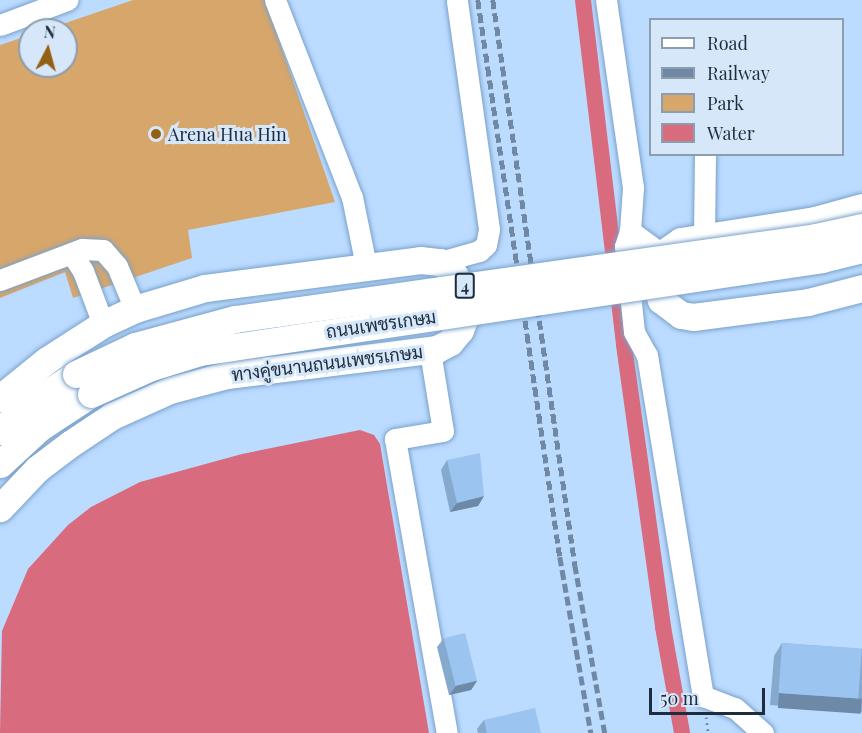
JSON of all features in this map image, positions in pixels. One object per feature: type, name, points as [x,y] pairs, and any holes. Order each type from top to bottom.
[{"type":"main road","points":[[862,207],[815,220],[681,241],[662,254],[654,276],[661,300],[681,315],[693,317],[808,302],[862,288]]},
{"type":"main road","name":"ถนนเพชรเกษม","points":[[0,464],[83,385],[135,345],[235,318],[816,237],[862,227]]},
{"type":"main road","name":"ถนนเพชรเกษม","points":[[0,430],[20,411],[83,385],[200,352],[822,259],[862,249]]},
{"type":"main road","points":[[0,398],[47,360],[103,324],[135,309],[204,288],[261,279],[420,260],[440,262]]},
{"type":"main road","name":"ทางคู่ขนานถนนเพชรเกษม","points":[[0,508],[37,469],[112,416],[170,390],[222,376],[430,351],[450,342],[466,315],[465,291],[460,280],[440,262]]},
{"type":"street","points":[[0,25],[67,0]]},
{"type":"street","points":[[275,0],[352,197],[366,266]]},
{"type":"street","points":[[440,262],[479,251],[486,245],[489,229],[457,0]]},
{"type":"street","points":[[606,0],[633,188],[630,231],[625,246],[634,332],[647,355],[703,696],[735,708],[763,733]]},
{"type":"street","points":[[704,237],[705,156]]},
{"type":"street","points":[[630,231],[662,254]]},
{"type":"street","points":[[0,280],[72,254],[93,249],[111,256],[135,309]]},
{"type":"street","points":[[72,254],[83,271],[103,324]]},
{"type":"street","points":[[430,351],[443,431],[395,439],[447,733]]},
{"type":"green space","name":"Arena Hua Hin","points":[[133,0],[265,0],[335,202],[188,230],[192,258],[73,298],[65,272],[0,298],[0,45],[18,39],[18,78],[78,78],[78,19]]},
{"type":"water","points":[[360,430],[374,435],[380,444],[429,733],[0,733],[2,631],[28,569],[68,525],[91,507],[140,482],[242,454]]},
{"type":"building","points":[[480,453],[484,496],[457,503],[447,460]]},
{"type":"building","points":[[465,633],[477,681],[456,686],[444,638]]},
{"type":"building","points":[[782,643],[862,649],[858,698],[779,693]]},
{"type":"building","points":[[535,708],[541,733],[487,733],[484,720]]},
{"type":"waterway","points":[[583,0],[624,345],[663,627],[682,733]]},
{"type":"railway","points":[[478,0],[560,557],[591,733]]},
{"type":"railway","points":[[493,0],[575,565],[605,733]]},
{"type":"place","name":"Arena Hua Hin","points":[[156,134]]}]
